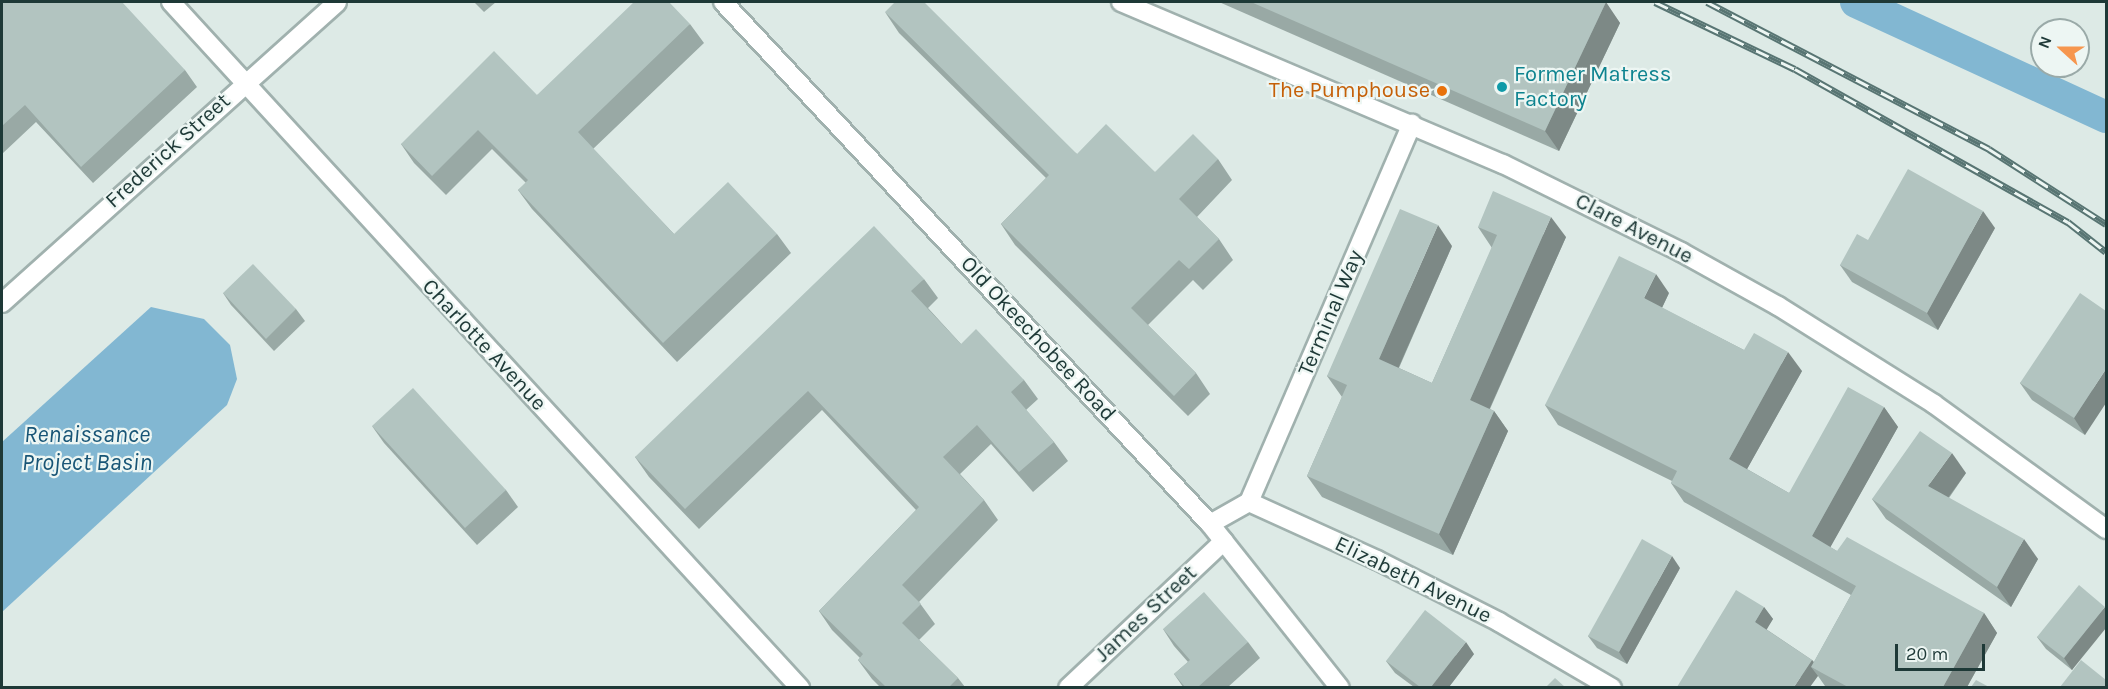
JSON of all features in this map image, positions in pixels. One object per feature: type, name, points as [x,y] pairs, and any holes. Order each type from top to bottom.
[{"type":"street","name":"Charlotte Avenue","points":[[171,2],[800,687]]},
{"type":"street","name":"Frederick Street","points":[[2,303],[243,83],[337,2]]},
{"type":"street","name":"Old Okeechobee Road","points":[[723,2],[1210,524],[1340,687]]},
{"type":"street","name":"Clare Avenue","points":[[1121,2],[1412,124],[1549,185],[1778,306],[1934,404],[2106,529]]},
{"type":"street","name":"Terminal Way","points":[[1249,502],[1412,124]]},
{"type":"street","points":[[1210,524],[1249,502]]},
{"type":"street","name":"Elizabeth Avenue","points":[[1249,502],[1479,612],[1612,687]]},
{"type":"street","name":"James Street","points":[[1068,687],[1224,542]]},
{"type":"water","name":"Renaissance Project Basin","points":[[151,307],[204,319],[230,345],[237,379],[227,405],[2,612],[2,442]]},
{"type":"building","points":[[2,2],[122,2],[185,70],[81,167],[25,105],[2,126]]},
{"type":"building","points":[[634,2],[669,2],[690,24],[578,132],[674,234],[728,182],[777,234],[663,343],[518,190],[528,180],[478,130],[432,176],[401,144],[494,51],[537,95]]},
{"type":"building","points":[[895,2],[924,2],[1077,154],[1106,124],[1155,172],[1193,134],[1218,159],[1179,199],[1219,239],[1189,269],[1179,260],[1131,308],[1196,373],[1174,396],[1001,224],[1049,175],[885,12]]},
{"type":"building","name":"Former Matress Factory","points":[[1251,2],[1606,2],[1545,131]]},
{"type":"building","points":[[1908,169],[1983,211],[1927,313],[1840,265],[1857,234],[1868,240]]},
{"type":"building","points":[[1493,191],[1551,217],[1470,400],[1494,411],[1439,534],[1307,476],[1347,385],[1327,376],[1400,209],[1438,225],[1379,359],[1432,383],[1497,235],[1478,227]]},
{"type":"building","points":[[874,226],[924,279],[911,291],[961,344],[976,329],[1024,380],[1011,392],[1054,442],[1019,472],[977,425],[943,457],[984,500],[902,585],[921,604],[902,623],[958,678],[949,687],[886,687],[858,660],[863,654],[819,611],[919,507],[808,391],[685,509],[635,457]]},
{"type":"building","points":[[1619,256],[1656,274],[1644,298],[1744,350],[1754,333],[1788,352],[1729,459],[1789,493],[1848,387],[1884,407],[1812,536],[1837,551],[1847,537],[1984,613],[1943,687],[1848,687],[1811,667],[1856,586],[1671,483],[1677,471],[1545,405]]},
{"type":"building","points":[[253,264],[296,309],[266,339],[223,293]]},
{"type":"building","points":[[2080,293],[2106,311],[2106,369],[2074,418],[2020,383]]},
{"type":"building","points":[[413,388],[506,490],[465,528],[372,426]]},
{"type":"building","points":[[1920,431],[1952,453],[1928,486],[2024,539],[1997,587],[1872,499]]},
{"type":"building","points":[[1642,539],[1672,556],[1619,652],[1588,636]]},
{"type":"building","points":[[2079,585],[2105,607],[2064,658],[2037,637]]},
{"type":"building","points":[[1736,590],[1764,607],[1755,622],[1812,660],[1794,687],[1677,687]]},
{"type":"building","points":[[1204,592],[1248,642],[1198,687],[1185,687],[1174,674],[1190,660],[1163,629]]},
{"type":"building","points":[[1425,610],[1466,642],[1431,687],[1420,687],[1386,661]]},
{"type":"building","points":[[2081,660],[2106,680],[2106,687],[2060,687]]},
{"type":"building","points":[[1555,678],[1565,687],[1546,687]]},
{"type":"building","points":[[1976,680],[1989,687],[1971,687]]},
{"type":"waterway","points":[[1856,2],[2106,117]]},
{"type":"railway","points":[[1655,2],[1795,69],[2068,222],[2106,252]]},
{"type":"railway","points":[[1707,2],[1989,149],[2106,224]]},
{"type":"place","name":"Former Matress Factory","points":[[1502,87]]},
{"type":"place","name":"The Pumphouse","points":[[1442,91]]}]
